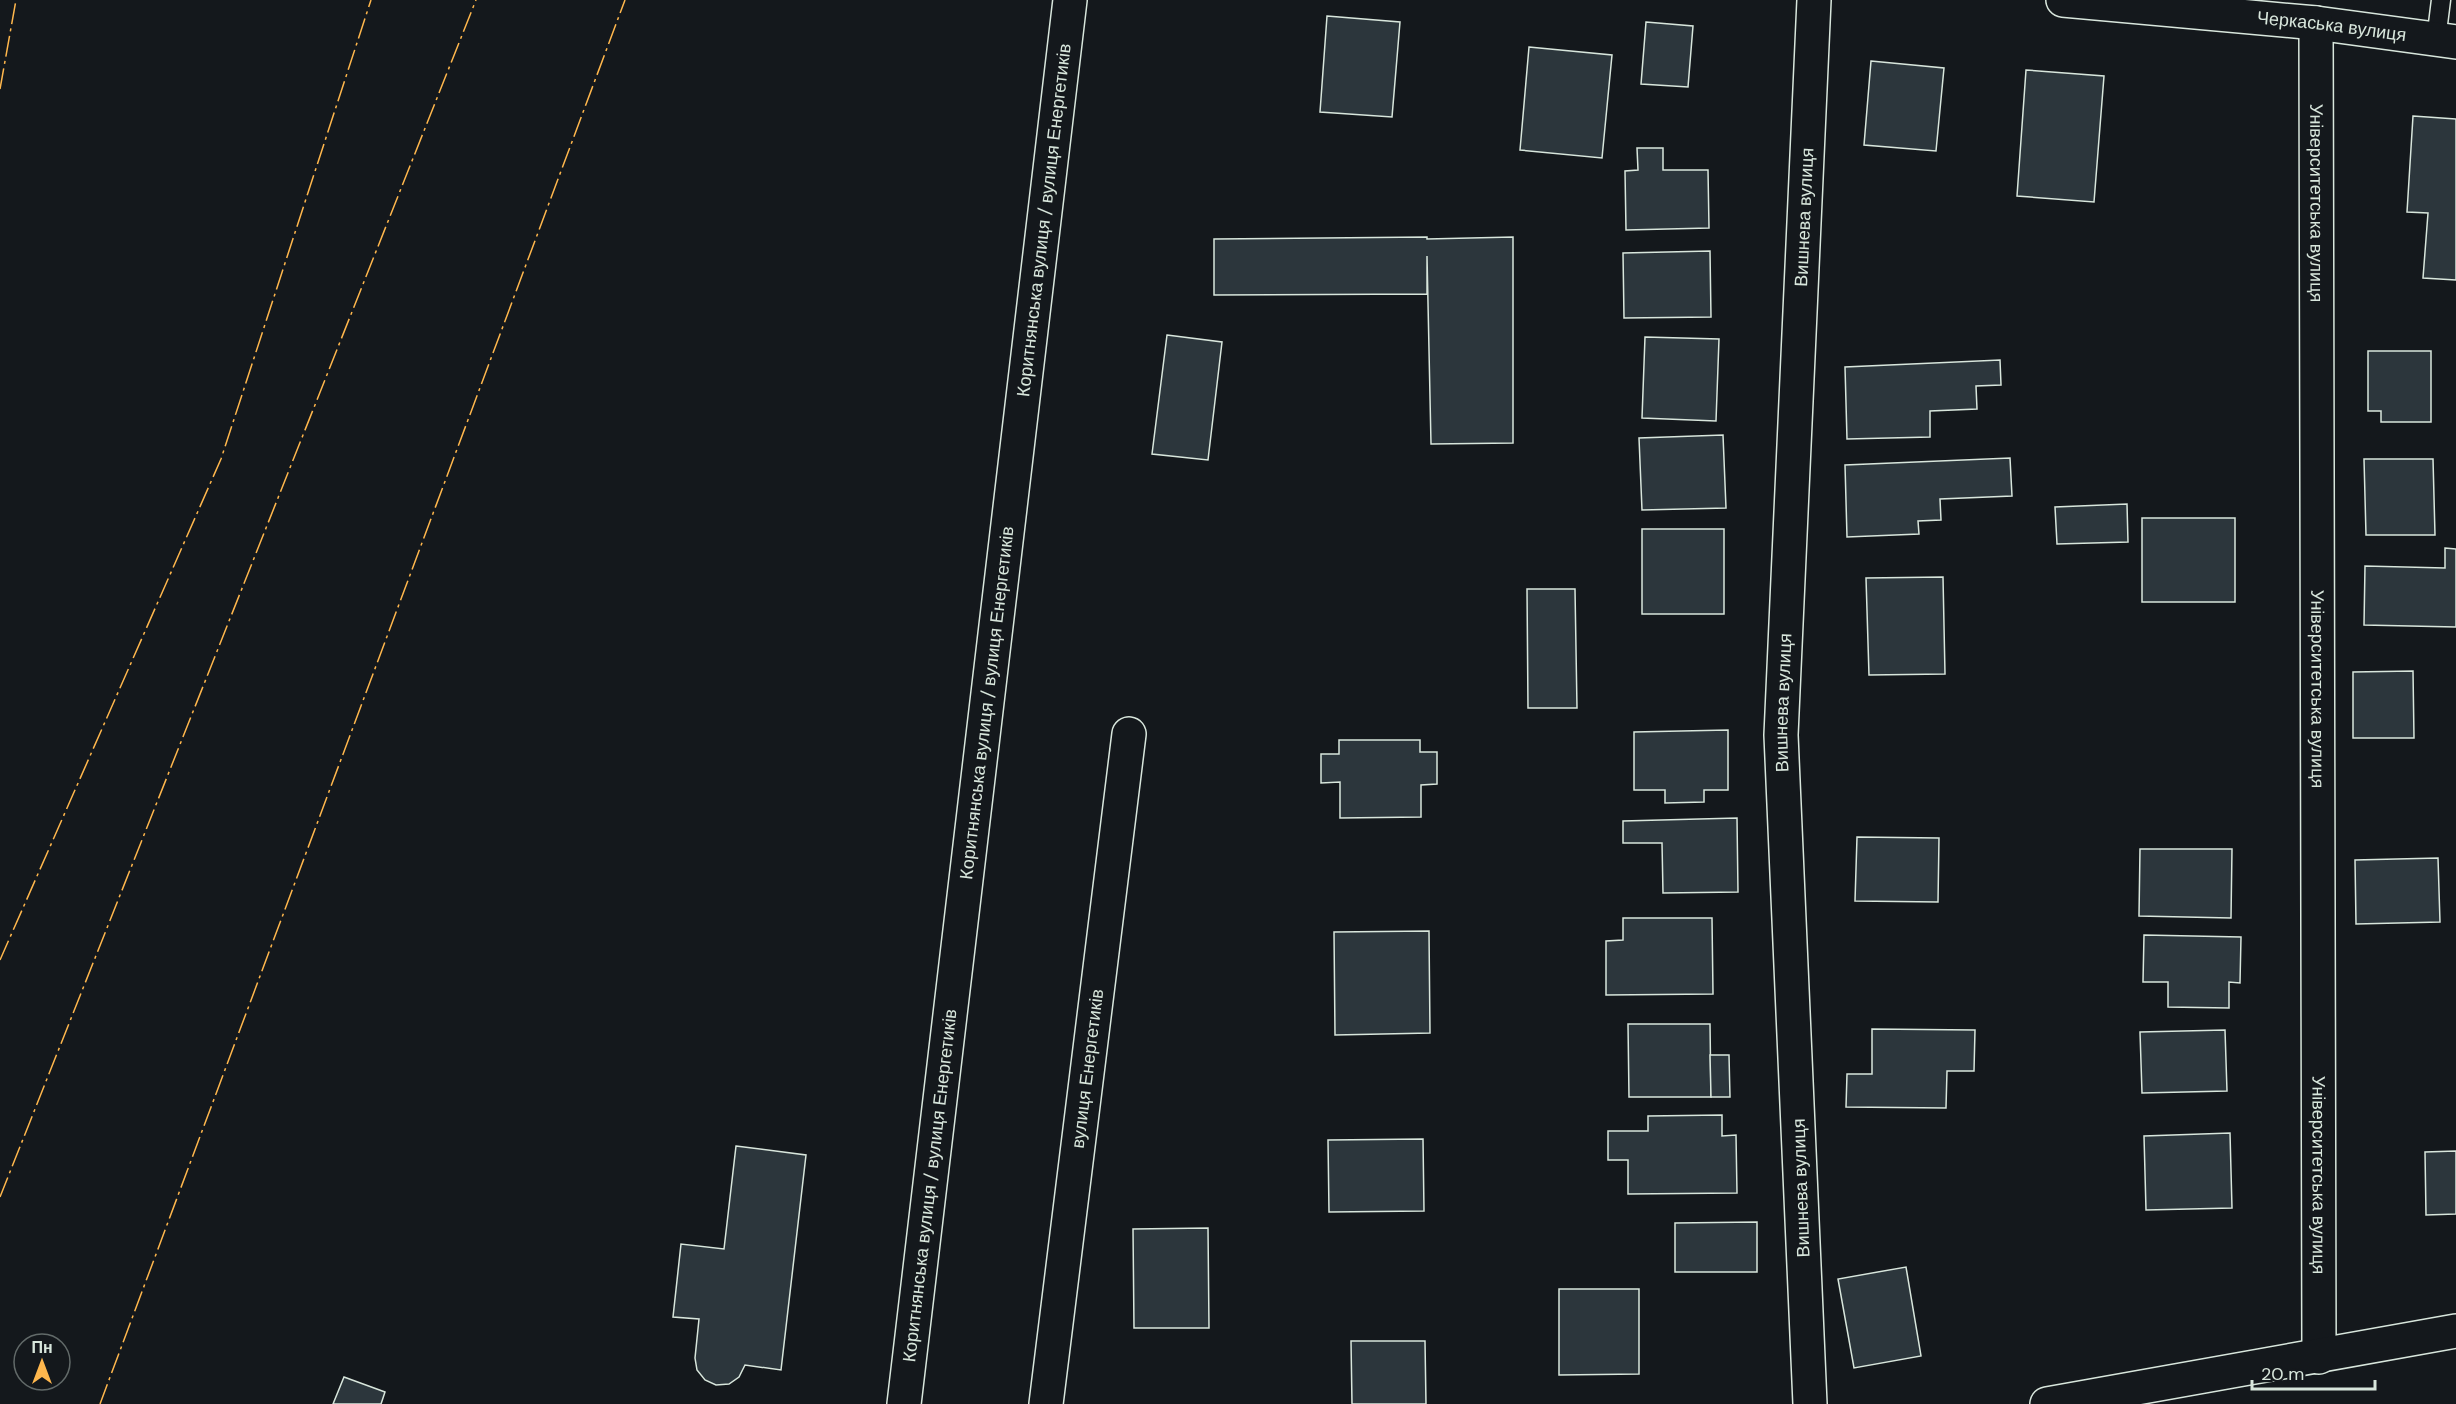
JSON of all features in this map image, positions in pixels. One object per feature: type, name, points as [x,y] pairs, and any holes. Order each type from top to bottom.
[{"type":"street","name":"Коритнянська вулиця / вулиця Енергетиків","points":[[904,1404],[1070,0]]},
{"type":"street","name":"Вишнева вулиця","points":[[1810,1404],[1781,735],[1814,0]]},
{"type":"street","name":"Черкаська вулиця","points":[[2063,0],[2316,23],[2446,41]]},
{"type":"street","name":"Університетська вулиця","points":[[2316,23],[2319,1357]]},
{"type":"street","name":"вулиця Енергетиків","points":[[1046,1404],[1129,734]]},
{"type":"street","points":[[2047,1404],[2456,1331]]},
{"type":"lane","points":[[2441,0],[2446,41]]},
{"type":"building","points":[[1327,16],[1400,22],[1392,117],[1320,112]]},
{"type":"building","points":[[1646,22],[1693,26],[1688,87],[1641,84]]},
{"type":"building","points":[[1529,47],[1612,55],[1602,158],[1520,150]]},
{"type":"building","points":[[1871,61],[1944,68],[1936,151],[1864,145]]},
{"type":"building","points":[[2026,70],[2104,76],[2094,202],[2017,196]]},
{"type":"building","points":[[2413,116],[2456,119],[2456,280],[2423,278],[2428,213],[2407,212]]},
{"type":"building","points":[[1637,148],[1663,148],[1663,170],[1708,170],[1709,228],[1626,230],[1625,171],[1638,170]]},
{"type":"building","points":[[1427,237],[1427,239],[1513,237],[1513,443],[1431,444],[1427,256],[1427,294],[1214,295],[1214,239]]},
{"type":"building","points":[[1710,251],[1711,317],[1624,318],[1623,253]]},
{"type":"building","points":[[1167,335],[1222,342],[1208,460],[1152,454]]},
{"type":"building","points":[[1645,337],[1719,339],[1716,421],[1642,418]]},
{"type":"building","points":[[2368,351],[2431,351],[2431,422],[2381,422],[2381,411],[2368,411]]},
{"type":"building","points":[[2000,360],[2001,385],[1976,386],[1977,409],[1930,411],[1930,437],[1847,439],[1845,367]]},
{"type":"building","points":[[1723,435],[1726,508],[1642,510],[1639,438]]},
{"type":"building","points":[[2010,458],[2012,496],[1940,499],[1941,520],[1918,521],[1919,534],[1847,537],[1845,465]]},
{"type":"building","points":[[2364,459],[2433,459],[2435,535],[2366,535]]},
{"type":"building","points":[[2127,504],[2128,542],[2057,544],[2055,507]]},
{"type":"building","points":[[2142,518],[2235,518],[2235,602],[2142,602]]},
{"type":"building","points":[[1642,529],[1724,529],[1724,614],[1642,614]]},
{"type":"building","points":[[2445,548],[2456,549],[2456,627],[2364,625],[2365,566],[2445,568]]},
{"type":"building","points":[[1943,577],[1945,674],[1869,675],[1866,578]]},
{"type":"building","points":[[1527,589],[1575,589],[1577,708],[1528,708]]},
{"type":"building","points":[[2413,671],[2414,738],[2353,738],[2353,672]]},
{"type":"building","points":[[1728,730],[1728,790],[1704,790],[1704,802],[1665,803],[1665,790],[1634,790],[1634,732]]},
{"type":"building","points":[[1339,740],[1420,740],[1420,752],[1437,752],[1437,784],[1421,785],[1421,817],[1340,818],[1340,782],[1321,783],[1321,754],[1339,754]]},
{"type":"building","points":[[1737,818],[1738,892],[1663,893],[1662,843],[1623,843],[1623,821]]},
{"type":"building","points":[[1857,837],[1939,838],[1938,902],[1855,901]]},
{"type":"building","points":[[2140,849],[2232,849],[2231,918],[2139,916]]},
{"type":"building","points":[[2438,858],[2440,922],[2356,924],[2355,860]]},
{"type":"building","points":[[1623,918],[1712,918],[1713,994],[1606,995],[1606,941],[1623,940]]},
{"type":"building","points":[[1429,931],[1430,1033],[1335,1035],[1334,932]]},
{"type":"building","points":[[2144,935],[2241,937],[2240,983],[2229,982],[2229,1008],[2168,1007],[2168,982],[2143,982]]},
{"type":"building","points":[[1628,1024],[1710,1024],[1711,1097],[1629,1097]]},
{"type":"building","points":[[1872,1029],[1975,1030],[1974,1071],[1947,1071],[1946,1108],[1846,1107],[1847,1074],[1872,1074]]},
{"type":"building","points":[[2225,1030],[2227,1091],[2142,1093],[2140,1032]]},
{"type":"building","points":[[1710,1055],[1729,1055],[1730,1097],[1711,1097]]},
{"type":"building","points":[[1722,1115],[1722,1136],[1736,1135],[1737,1193],[1628,1194],[1628,1160],[1608,1160],[1608,1131],[1648,1131],[1648,1116]]},
{"type":"building","points":[[2230,1133],[2232,1208],[2146,1210],[2144,1136]]},
{"type":"building","points":[[1423,1139],[1424,1211],[1329,1212],[1328,1140]]},
{"type":"building","points":[[736,1146],[806,1155],[781,1370],[745,1365],[739,1377],[729,1384],[716,1385],[705,1380],[697,1370],[695,1358],[699,1319],[673,1317],[681,1244],[724,1249]]},
{"type":"building","points":[[2456,1151],[2456,1214],[2426,1215],[2425,1152]]},
{"type":"building","points":[[1757,1222],[1757,1272],[1675,1272],[1675,1223]]},
{"type":"building","points":[[1208,1228],[1209,1328],[1134,1328],[1133,1229]]},
{"type":"building","points":[[1906,1267],[1921,1356],[1854,1368],[1838,1279]]},
{"type":"building","points":[[1559,1289],[1639,1289],[1639,1374],[1559,1375]]},
{"type":"building","points":[[1351,1341],[1425,1341],[1426,1404],[1352,1404]]},
{"type":"building","points":[[344,1377],[385,1392],[381,1404],[333,1404]]},
{"type":"power","points":[[0,89],[16,0]]},
{"type":"power","points":[[0,960],[221,459],[371,0]]},
{"type":"power","points":[[0,1197],[476,0]]},
{"type":"power","points":[[100,1404],[625,0]]}]
